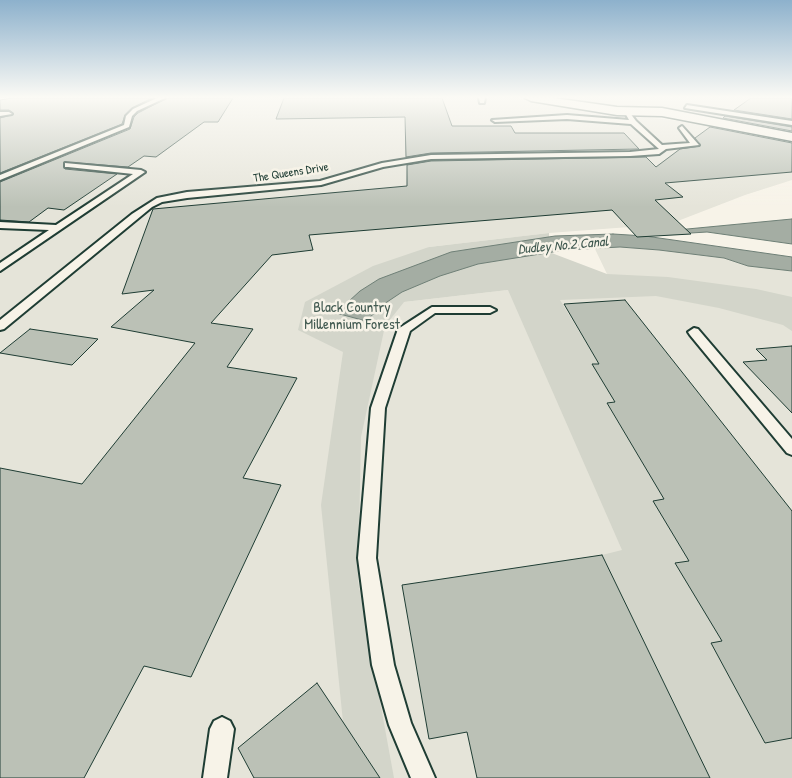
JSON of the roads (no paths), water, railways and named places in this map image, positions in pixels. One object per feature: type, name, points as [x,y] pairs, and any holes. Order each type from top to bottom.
[{"type":"street","points":[[774,134],[792,138]]},
{"type":"lane","points":[[0,178],[107,134]]},
{"type":"lane","points":[[648,134],[661,147]]},
{"type":"lane","name":"The Queens Drive","points":[[0,326],[134,216],[149,205],[160,200],[187,195],[295,187],[321,182],[382,165],[431,157],[653,153],[663,149],[661,147],[695,145],[687,134]]},
{"type":"lane","points":[[0,268],[56,228],[141,172],[68,165]]},
{"type":"lane","points":[[0,224],[56,228]]},
{"type":"lane","points":[[423,778],[400,725],[383,665],[367,558],[378,408],[404,329],[432,310],[490,310]]},
{"type":"lane","points":[[694,332],[792,449]]},
{"type":"lane","points":[[215,778],[222,729]]},
{"type":"water","points":[[792,219],[792,244],[707,232],[659,235],[656,232]]},
{"type":"water","name":"Dudley No.2 Canal","points":[[613,234],[645,236],[792,257],[792,271],[748,266],[724,258],[659,250],[620,247],[565,250],[478,264],[440,276],[402,292],[384,304],[366,321],[336,313],[360,291],[379,279],[451,252],[555,236]]},
{"type":"park label","name":"Black Country Millennium Forest","points":[[352,316]]}]
